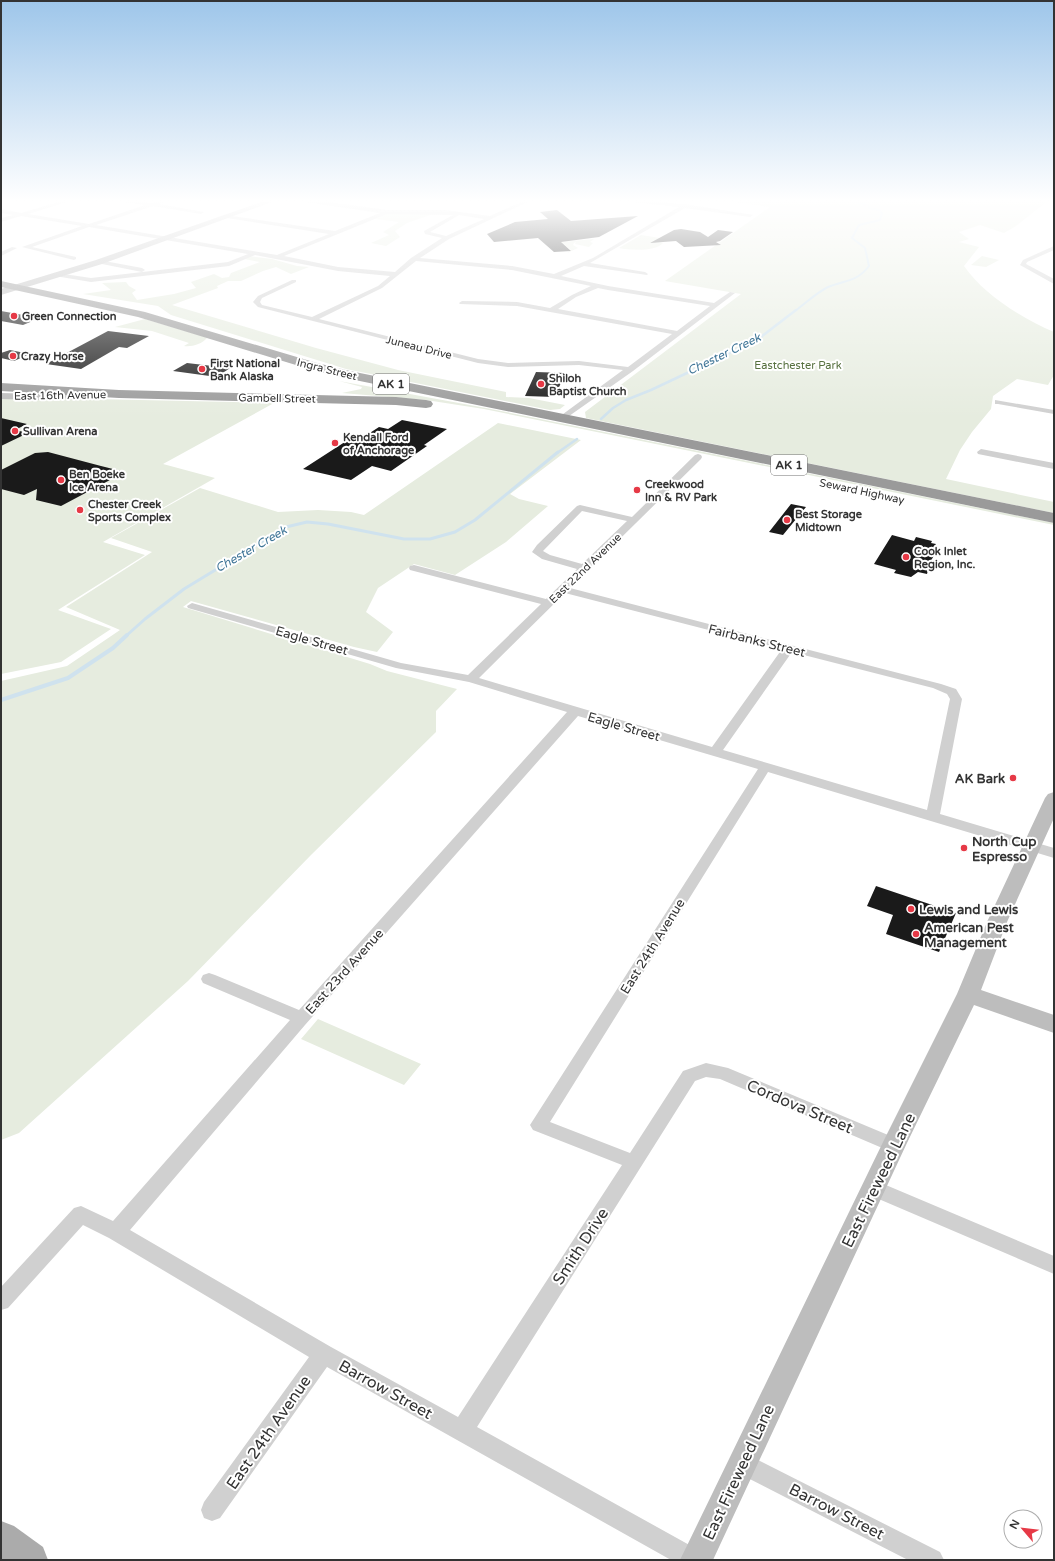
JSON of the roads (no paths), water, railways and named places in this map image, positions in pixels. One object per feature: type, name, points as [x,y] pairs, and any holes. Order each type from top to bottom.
[{"type":"highway","name":"Ingra Street","points":[[1,284],[141,314],[313,366],[557,423]]},
{"type":"highway","name":"Gambell Street","points":[[1,387],[119,394],[396,400],[442,405],[557,423]]},
{"type":"highway","name":"Seward Highway","points":[[557,423],[698,457],[1054,530]]},
{"type":"highway","name":"Seward Highway","points":[[557,423],[1054,517]]},
{"type":"main road","points":[[16,287],[54,273]]},
{"type":"main road","points":[[1,292],[64,273]]},
{"type":"main road","name":"East 16th Avenue","points":[[1,396],[40,397],[119,394]]},
{"type":"main road","name":"East Fireweed Lane","points":[[695,1560],[968,994],[997,922],[1042,849],[1054,798]]},
{"type":"main road","points":[[968,994],[1054,1024]]},
{"type":"main road","points":[[1,1539],[30,1560]]},
{"type":"street","points":[[57,275],[91,280],[150,273]]},
{"type":"street","points":[[381,273],[394,274]]},
{"type":"street","points":[[538,273],[714,305]]},
{"type":"street","points":[[555,276],[563,273]]},
{"type":"street","points":[[638,273],[645,274]]},
{"type":"street","points":[[1036,273],[1054,282]]},
{"type":"street","points":[[313,320],[380,286],[394,274]]},
{"type":"street","name":"Juneau Drive","points":[[294,281],[260,297],[256,302],[260,306],[478,361],[520,365],[579,363],[630,369]]},
{"type":"street","points":[[552,310],[574,296],[598,285]]},
{"type":"street","points":[[557,423],[732,292]]},
{"type":"street","points":[[462,303],[517,304],[677,333]]},
{"type":"street","points":[[998,402],[1054,412]]},
{"type":"street","points":[[982,452],[1054,466]]},
{"type":"street","name":"East 22nd Avenue","points":[[470,678],[698,457]]},
{"type":"street","points":[[584,568],[546,557],[537,552],[540,547],[580,508],[634,520]]},
{"type":"street","points":[[414,568],[548,604]]},
{"type":"street","name":"Fairbanks Street","points":[[562,589],[936,686],[952,692],[956,699],[932,816]]},
{"type":"street","name":"Eagle Street","points":[[192,606],[400,666],[470,678],[575,711],[1042,849]]},
{"type":"street","points":[[715,752],[789,648]]},
{"type":"street","name":"East 23rd Avenue","points":[[116,1232],[302,1018],[575,711]]},
{"type":"street","name":"East 24th Avenue","points":[[634,1162],[539,1124],[765,767]]},
{"type":"street","points":[[209,979],[302,1018]]},
{"type":"street","name":"Cordova Street","points":[[706,1070],[722,1073],[894,1145]]},
{"type":"street","name":"Smith Drive","points":[[462,1431],[690,1076],[706,1070]]},
{"type":"street","points":[[874,1188],[1054,1265]]},
{"type":"street","name":"Barrow Street","points":[[1,1301],[81,1214],[116,1232],[324,1354],[695,1560]]},
{"type":"street","name":"East 24th Avenue","points":[[212,1510],[324,1354]]},
{"type":"street","name":"Barrow Street","points":[[742,1463],[932,1560]]},
{"type":"waterway","name":"Chester Creek","points":[[795,311],[824,289],[855,278],[862,273]]},
{"type":"waterway","name":"Chester Creek","points":[[601,419],[613,408],[626,400],[651,390],[757,340],[796,310]]},
{"type":"waterway","name":"Chester Creek","points":[[557,453],[577,439]]},
{"type":"waterway","name":"Chester Creek","points":[[126,636],[145,619],[184,589],[286,527],[307,522],[328,524],[404,539],[430,539],[455,532],[475,520],[558,452]]},
{"type":"waterway","name":"Chester Creek","points":[[1,700],[68,678],[113,648],[127,635]]},
{"type":"place","name":"Green Connection","points":[[14,316]]},
{"type":"place","name":"Crazy Horse","points":[[13,356]]},
{"type":"place","name":"First National Bank Alaska","points":[[202,369]]},
{"type":"place","name":"Shiloh Baptist Church","points":[[541,384]]},
{"type":"place","name":"Sullivan Arena","points":[[15,431]]},
{"type":"place","name":"Kendall Ford of Anchorage","points":[[335,443]]},
{"type":"place","name":"Ben Boeke Ice Arena","points":[[61,480]]},
{"type":"place","name":"Creekwood Inn & RV Park","points":[[637,490]]},
{"type":"place","name":"Chester Creek Sports Complex","points":[[80,510]]},
{"type":"place","name":"Best Storage Midtown","points":[[787,520]]},
{"type":"place","name":"Cook Inlet Region, Inc.","points":[[906,557]]},
{"type":"place","name":"AK Bark","points":[[1013,778]]},
{"type":"place","name":"North Cup Espresso","points":[[964,848]]},
{"type":"place","name":"Lewis and Lewis","points":[[911,909]]},
{"type":"place","name":"American Pest Management","points":[[916,934]]},
{"type":"park label","name":"Eastchester Park","points":[[798,365]]}]
